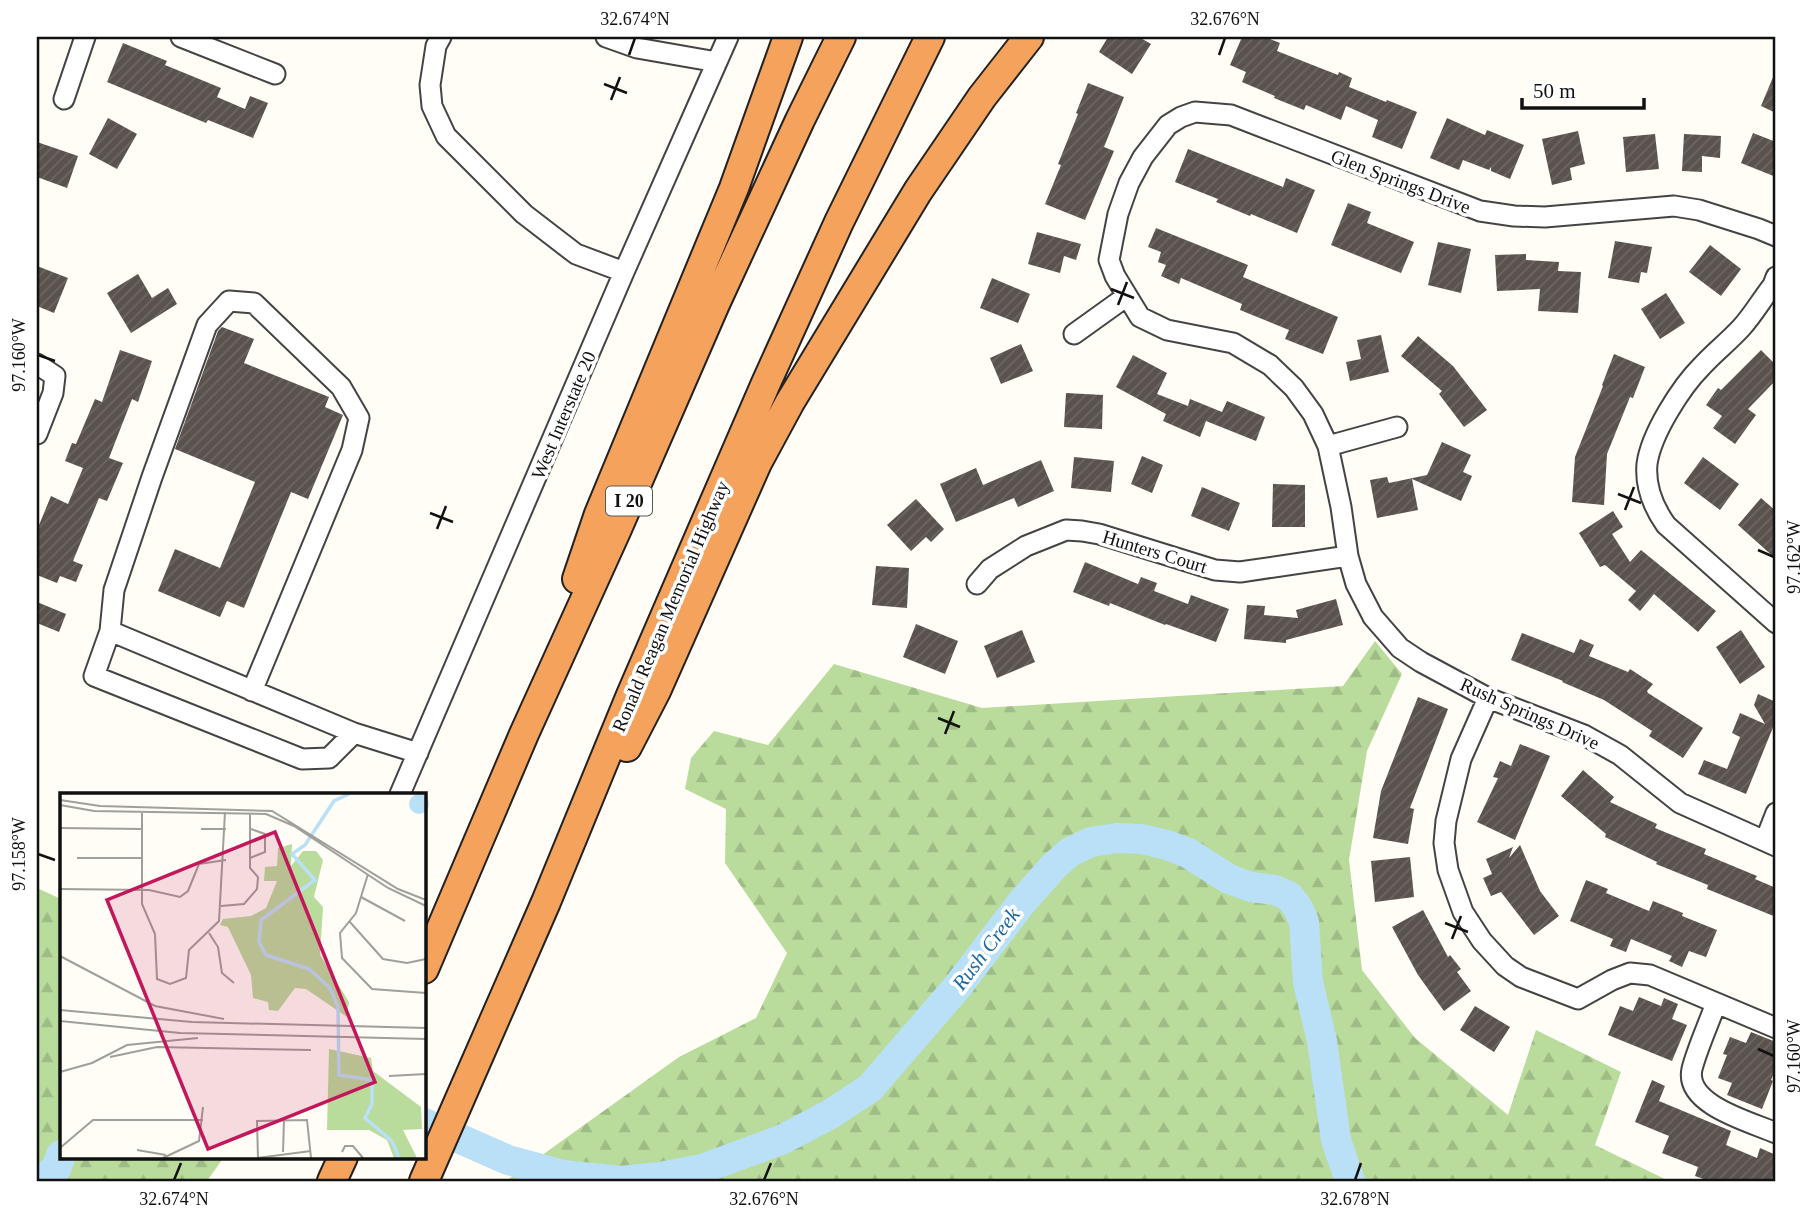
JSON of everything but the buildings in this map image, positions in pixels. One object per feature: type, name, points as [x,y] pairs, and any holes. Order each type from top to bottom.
[{"type":"highway","points":[[524,734],[599,514],[734,188],[788,37]]},
{"type":"highway","name":"I 20","points":[[425,966],[524,734],[715,304],[841,37]]},
{"type":"highway","name":"Ronald Reagan Memorial Highway","points":[[427,1175],[766,383],[845,211],[930,37]]},
{"type":"highway","points":[[546,902],[656,691],[757,463],[790,402],[918,191],[982,97],[1029,37]]},
{"type":"highway","points":[[332,1181],[343,1158]]},
{"type":"street","points":[[64,99],[85,37]]},
{"type":"street","points":[[442,37],[436,46],[430,85],[432,106],[446,136],[524,214],[576,254],[624,272]]},
{"type":"street","points":[[606,37],[637,48],[717,62]]},
{"type":"street","name":"West Interstate 20","points":[[400,793],[728,37]]},
{"type":"street","points":[[191,38],[275,74]]},
{"type":"street","name":"Glen Springs Drive","points":[[1195,113],[1231,115],[1480,211],[1545,217],[1674,206],[1699,209],[1776,236]]},
{"type":"street","name":"Rush Springs Drive","points":[[1195,113],[1168,125],[1143,157],[1129,183],[1118,214],[1109,260],[1140,317],[1167,330],[1233,343],[1270,365],[1294,388],[1313,414],[1328,446],[1348,555],[1356,584],[1373,617],[1400,648],[1421,662],[1488,698],[1584,735],[1620,755],[1680,803],[1771,844]]},
{"type":"street","points":[[1776,277],[1741,328],[1700,368],[1685,387],[1656,434],[1647,465],[1649,489],[1656,510],[1665,525],[1776,623]]},
{"type":"street","points":[[1074,334],[1127,296]]},
{"type":"street","points":[[252,691],[352,450],[359,418],[341,387],[254,303],[229,301],[207,325],[152,477],[114,590],[110,631],[94,676],[302,759],[330,758],[354,733]]},
{"type":"street","points":[[37,364],[55,376],[52,393],[37,434]]},
{"type":"street","points":[[1328,446],[1397,427]]},
{"type":"street","name":"Hunters Court","points":[[977,584],[990,569],[1027,546],[1066,530],[1099,534],[1215,569],[1240,572],[1348,555]]},
{"type":"street","points":[[110,631],[354,733],[418,752]]},
{"type":"street","points":[[1488,698],[1461,758],[1446,821],[1444,843],[1448,870],[1463,912],[1482,941],[1504,966],[1521,977],[1578,999],[1630,973],[1650,975],[1776,1028]]},
{"type":"street","points":[[1771,844],[1776,813]]},
{"type":"street","points":[[1716,1003],[1691,1071],[1692,1085],[1699,1096],[1712,1106],[1776,1133]]},
{"type":"green space","points":[[1375,641],[1402,674],[1367,751],[1349,860],[1362,970],[1415,1038],[1508,1115],[1536,1030],[1621,1072],[1595,1145],[1669,1181],[506,1181],[679,1057],[756,1018],[787,953],[725,863],[726,809],[685,789],[691,758],[714,731],[768,745],[834,664],[982,708],[1343,686]]},
{"type":"green space","points":[[37,888],[60,899],[60,1158],[223,1158],[207,1181],[37,1181]]},
{"type":"waterway","name":"Rush Creek","points":[[425,1123],[508,1160],[563,1175],[620,1181],[702,1169],[781,1140],[829,1115],[870,1088],[958,986],[1022,902],[1070,852],[1091,842],[1117,838],[1142,839],[1188,853],[1229,879],[1289,896],[1298,908],[1304,922],[1308,982],[1322,1041],[1336,1140],[1350,1181]]},
{"type":"waterway","name":"Rush Creek","points":[[41,1181],[56,1169],[60,1158]]}]
